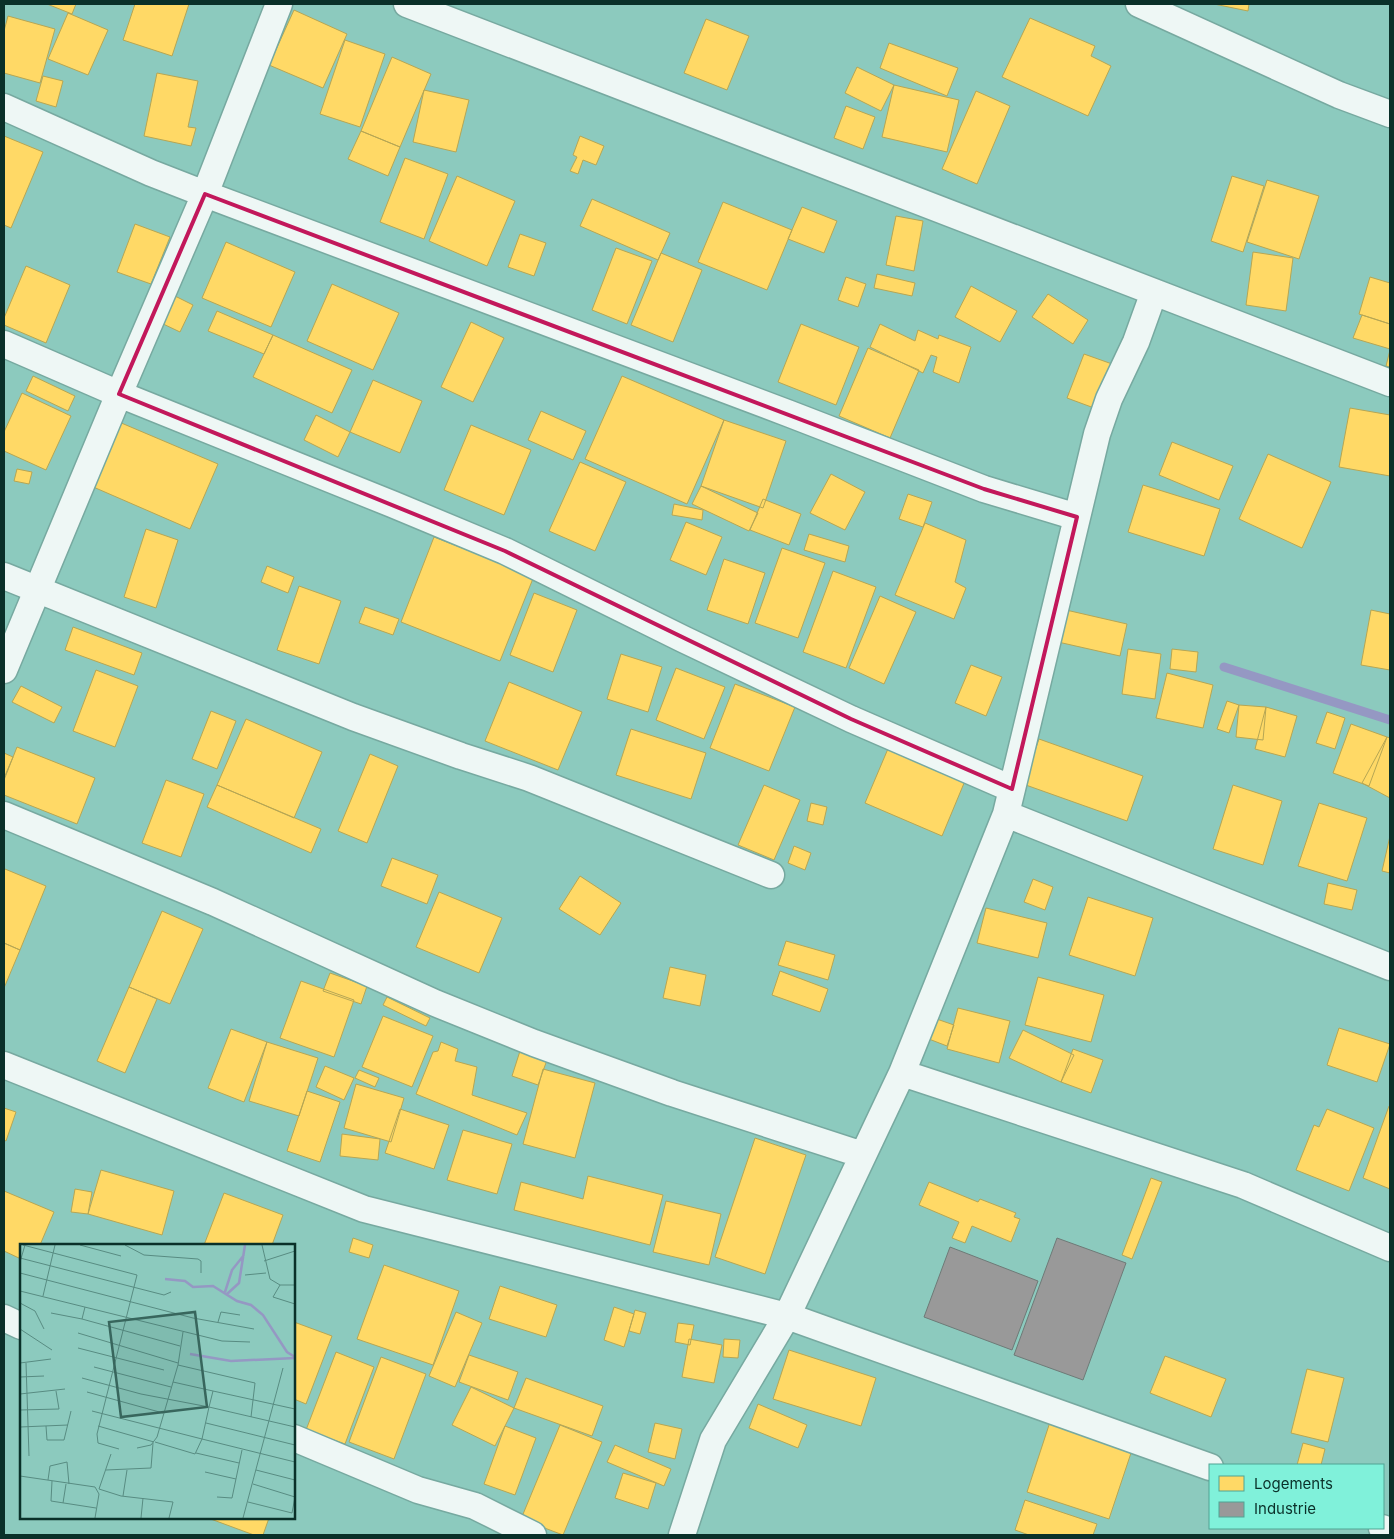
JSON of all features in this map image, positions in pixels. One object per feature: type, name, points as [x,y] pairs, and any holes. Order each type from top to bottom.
[{"type":"street","points":[[4,670],[36,590],[205,194],[279,4]]},
{"type":"street","points":[[407,4],[1390,383]]},
{"type":"street","points":[[1139,4],[1339,96],[1390,114]]},
{"type":"street","points":[[4,107],[151,173],[205,194],[984,489],[1077,517]]},
{"type":"street","points":[[682,1535],[713,1440],[787,1316],[902,1073],[1006,814],[1097,434],[1109,399],[1136,342],[1154,292]]},
{"type":"street","points":[[4,344],[119,394],[505,551],[683,639],[852,719],[1012,788]]},
{"type":"street","points":[[4,576],[353,717],[529,778],[771,875]]},
{"type":"street","points":[[1006,814],[1390,967]]},
{"type":"street","points":[[4,815],[213,902],[435,1003],[534,1043],[672,1093],[863,1155]]},
{"type":"street","points":[[4,1065],[364,1209],[787,1316],[1209,1467]]},
{"type":"street","points":[[902,1073],[1243,1186],[1390,1248]]},
{"type":"street","points":[[4,1318],[20,1326]]},
{"type":"street","points":[[295,1438],[418,1490],[475,1506],[533,1535]]},
{"type":"highlighted area","points":[[205,194],[984,489],[1077,517],[1012,789],[851,719],[505,551],[119,394]]},
{"type":"building: Logements","points":[[47,4],[76,4],[72,14]]},
{"type":"building: Logements","points":[[135,4],[189,4],[172,56],[123,40]]},
{"type":"building: Logements","points":[[1214,4],[1249,4],[1248,11]]},
{"type":"building: Logements","points":[[294,10],[347,34],[323,88],[269,65]]},
{"type":"building: Logements","points":[[68,13],[108,30],[88,75],[48,59]]},
{"type":"building: Logements","points":[[8,16],[55,29],[40,83],[4,73],[4,31]]},
{"type":"building: Logements","points":[[1030,18],[1095,46],[1091,56],[1111,66],[1088,116],[1002,77]]},
{"type":"building: Logements","points":[[706,19],[749,36],[727,90],[684,73]]},
{"type":"building: Logements","points":[[345,40],[385,54],[360,127],[320,114]]},
{"type":"building: Logements","points":[[889,43],[958,68],[947,96],[880,68]]},
{"type":"building: Logements","points":[[392,57],[431,74],[400,147],[361,131]]},
{"type":"building: Logements","points":[[857,67],[894,85],[881,111],[845,93]]},
{"type":"building: Logements","points":[[157,73],[198,81],[188,127],[196,128],[191,146],[144,136]]},
{"type":"building: Logements","points":[[43,76],[63,81],[56,107],[36,101]]},
{"type":"building: Logements","points":[[894,85],[959,100],[947,152],[882,137]]},
{"type":"building: Logements","points":[[424,90],[469,100],[456,152],[413,142]]},
{"type":"building: Logements","points":[[976,91],[1010,106],[977,184],[942,169]]},
{"type":"building: Logements","points":[[846,106],[875,117],[863,149],[834,138]]},
{"type":"building: Logements","points":[[361,131],[400,147],[388,176],[348,159]]},
{"type":"building: Logements","points":[[4,136],[43,152],[11,228],[4,225]]},
{"type":"building: Logements","points":[[580,136],[604,146],[596,165],[583,160],[578,174],[570,171],[577,157],[573,155]]},
{"type":"building: Logements","points":[[405,158],[448,174],[424,239],[380,222]]},
{"type":"building: Logements","points":[[457,176],[515,201],[487,266],[429,241]]},
{"type":"building: Logements","points":[[1232,176],[1264,186],[1243,252],[1211,241]]},
{"type":"building: Logements","points":[[1267,180],[1319,196],[1299,259],[1247,242]]},
{"type":"building: Logements","points":[[592,199],[670,233],[658,260],[580,226]]},
{"type":"building: Logements","points":[[723,202],[792,230],[767,290],[698,262]]},
{"type":"building: Logements","points":[[802,207],[837,221],[824,253],[788,239]]},
{"type":"building: Logements","points":[[896,216],[923,221],[914,271],[886,265]]},
{"type":"building: Logements","points":[[135,224],[170,237],[151,284],[117,272]]},
{"type":"building: Logements","points":[[520,234],[546,243],[534,276],[508,267]]},
{"type":"building: Logements","points":[[226,242],[295,272],[271,327],[202,298]]},
{"type":"building: Logements","points":[[616,248],[652,261],[627,324],[592,310]]},
{"type":"building: Logements","points":[[1253,252],[1293,258],[1286,311],[1246,305]]},
{"type":"building: Logements","points":[[661,253],[702,270],[673,342],[631,325]]},
{"type":"building: Logements","points":[[26,266],[70,285],[46,343],[4,325],[4,318]]},
{"type":"building: Logements","points":[[877,274],[915,283],[912,296],[874,288]]},
{"type":"building: Logements","points":[[846,277],[866,284],[858,307],[838,300]]},
{"type":"building: Logements","points":[[1370,277],[1390,283],[1390,324],[1359,314]]},
{"type":"building: Logements","points":[[332,284],[399,313],[373,370],[307,341]]},
{"type":"building: Logements","points":[[971,286],[1017,311],[1000,342],[955,317]]},
{"type":"building: Logements","points":[[1048,294],[1088,320],[1073,344],[1032,317]]},
{"type":"building: Logements","points":[[173,295],[193,305],[180,332],[159,322]]},
{"type":"building: Logements","points":[[217,311],[273,335],[264,354],[208,331]]},
{"type":"building: Logements","points":[[1362,315],[1390,324],[1390,349],[1353,338]]},
{"type":"building: Logements","points":[[471,322],[504,338],[473,402],[441,387]]},
{"type":"building: Logements","points":[[801,324],[859,347],[836,405],[778,382]]},
{"type":"building: Logements","points":[[880,324],[915,341],[918,330],[938,339],[939,335],[971,347],[959,383],[933,372],[937,357],[931,355],[923,373],[870,347]]},
{"type":"building: Logements","points":[[273,335],[352,370],[332,413],[253,377]]},
{"type":"building: Logements","points":[[868,348],[919,370],[890,438],[839,416]]},
{"type":"building: Logements","points":[[1390,350],[1390,367],[1386,366]]},
{"type":"building: Logements","points":[[1084,354],[1129,370],[1113,415],[1067,398]]},
{"type":"building: Logements","points":[[33,376],[75,396],[68,411],[26,391]]},
{"type":"building: Logements","points":[[622,376],[724,420],[687,504],[585,459]]},
{"type":"building: Logements","points":[[373,380],[422,401],[400,453],[350,432]]},
{"type":"building: Logements","points":[[22,393],[71,416],[46,470],[4,451],[4,432]]},
{"type":"building: Logements","points":[[1350,408],[1390,415],[1390,476],[1339,467]]},
{"type":"building: Logements","points":[[541,411],[586,431],[573,460],[528,440]]},
{"type":"building: Logements","points":[[316,415],[350,432],[338,457],[304,440]]},
{"type":"building: Logements","points":[[724,420],[786,441],[763,508],[701,486]]},
{"type":"building: Logements","points":[[119,422],[218,464],[190,529],[91,486]]},
{"type":"building: Logements","points":[[471,425],[531,450],[504,515],[444,490]]},
{"type":"building: Logements","points":[[1172,442],[1233,466],[1219,500],[1159,475]]},
{"type":"building: Logements","points":[[1268,454],[1331,482],[1302,548],[1239,519]]},
{"type":"building: Logements","points":[[580,462],[626,482],[595,551],[549,531]]},
{"type":"building: Logements","points":[[17,469],[32,472],[29,484],[14,481]]},
{"type":"building: Logements","points":[[831,474],[865,492],[845,530],[810,513]]},
{"type":"building: Logements","points":[[1143,485],[1220,509],[1204,556],[1128,532]]},
{"type":"building: Logements","points":[[701,486],[758,513],[749,531],[692,504]]},
{"type":"building: Logements","points":[[908,494],[932,502],[923,527],[899,519]]},
{"type":"building: Logements","points":[[763,499],[801,514],[789,545],[750,530]]},
{"type":"building: Logements","points":[[674,504],[703,510],[702,520],[672,515]]},
{"type":"building: Logements","points":[[686,522],[722,537],[706,575],[670,560]]},
{"type":"building: Logements","points":[[925,523],[966,540],[955,582],[966,588],[954,619],[895,595]]},
{"type":"building: Logements","points":[[146,529],[178,540],[156,608],[124,597]]},
{"type":"building: Logements","points":[[809,534],[849,546],[845,562],[804,550]]},
{"type":"building: Logements","points":[[434,537],[534,576],[500,661],[401,622]]},
{"type":"building: Logements","points":[[782,548],[825,563],[798,638],[755,623]]},
{"type":"building: Logements","points":[[724,559],[765,573],[748,624],[707,610]]},
{"type":"building: Logements","points":[[267,566],[294,577],[288,593],[261,582]]},
{"type":"building: Logements","points":[[833,571],[876,587],[846,668],[803,652]]},
{"type":"building: Logements","points":[[299,586],[341,601],[319,664],[277,650]]},
{"type":"building: Logements","points":[[534,593],[577,610],[553,672],[510,655]]},
{"type":"building: Logements","points":[[880,596],[916,612],[884,684],[849,668]]},
{"type":"building: Logements","points":[[365,607],[399,619],[393,635],[359,623]]},
{"type":"building: Logements","points":[[1066,610],[1127,624],[1120,656],[1058,642]]},
{"type":"building: Logements","points":[[1371,610],[1390,614],[1390,670],[1361,665]]},
{"type":"building: Logements","points":[[73,627],[142,653],[134,675],[65,650]]},
{"type":"building: Logements","points":[[1128,649],[1161,654],[1155,699],[1122,694]]},
{"type":"building: Logements","points":[[1172,649],[1198,652],[1196,672],[1170,669]]},
{"type":"building: Logements","points":[[621,654],[662,667],[648,712],[607,699]]},
{"type":"building: Logements","points":[[971,665],[1002,677],[986,716],[955,703]]},
{"type":"building: Logements","points":[[676,668],[725,687],[704,739],[656,720]]},
{"type":"building: Logements","points":[[96,670],[138,686],[115,747],[73,731]]},
{"type":"building: Logements","points":[[1167,673],[1213,685],[1203,728],[1156,718]]},
{"type":"building: Logements","points":[[509,682],[582,712],[558,770],[485,741]]},
{"type":"building: Logements","points":[[735,684],[795,707],[769,771],[710,748]]},
{"type":"building: Logements","points":[[21,686],[62,707],[54,723],[12,702]]},
{"type":"building: Logements","points":[[1227,701],[1239,705],[1229,733],[1217,729]]},
{"type":"building: Logements","points":[[1239,705],[1266,707],[1263,740],[1236,737]]},
{"type":"building: Logements","points":[[1266,707],[1297,716],[1285,757],[1255,749]]},
{"type":"building: Logements","points":[[211,711],[236,721],[217,769],[192,759]]},
{"type":"building: Logements","points":[[1327,712],[1345,718],[1335,749],[1316,743]]},
{"type":"building: Logements","points":[[246,719],[322,752],[294,818],[217,785]]},
{"type":"building: Logements","points":[[1351,724],[1387,737],[1369,786],[1333,773]]},
{"type":"building: Logements","points":[[631,729],[706,753],[691,799],[616,775]]},
{"type":"building: Logements","points":[[1387,737],[1390,738],[1390,798],[1362,783]]},
{"type":"building: Logements","points":[[1039,739],[1143,776],[1127,821],[1023,784]]},
{"type":"building: Logements","points":[[890,744],[967,776],[942,836],[865,803]]},
{"type":"building: Logements","points":[[17,747],[95,778],[77,824],[4,795],[4,780]]},
{"type":"building: Logements","points":[[4,753],[13,757],[4,778]]},
{"type":"building: Logements","points":[[370,754],[398,766],[367,843],[338,831]]},
{"type":"building: Logements","points":[[166,780],[204,794],[181,857],[142,843]]},
{"type":"building: Logements","points":[[217,785],[321,829],[311,853],[207,807]]},
{"type":"building: Logements","points":[[764,785],[800,800],[774,860],[738,845]]},
{"type":"building: Logements","points":[[1233,785],[1282,801],[1263,865],[1213,849]]},
{"type":"building: Logements","points":[[811,803],[827,807],[823,825],[807,821]]},
{"type":"building: Logements","points":[[1319,803],[1367,818],[1347,881],[1298,866]]},
{"type":"building: Logements","points":[[1390,836],[1390,873],[1382,871]]},
{"type":"building: Logements","points":[[794,846],[811,853],[805,870],[788,863]]},
{"type":"building: Logements","points":[[392,858],[438,875],[427,904],[381,886]]},
{"type":"building: Logements","points":[[5,869],[46,886],[20,950],[4,943]]},
{"type":"building: Logements","points":[[580,876],[621,903],[600,935],[559,909]]},
{"type":"building: Logements","points":[[1033,879],[1053,887],[1045,910],[1024,902]]},
{"type":"building: Logements","points":[[1328,883],[1357,890],[1352,910],[1324,904]]},
{"type":"building: Logements","points":[[439,892],[502,918],[479,973],[416,947]]},
{"type":"building: Logements","points":[[1088,897],[1153,918],[1135,976],[1069,955]]},
{"type":"building: Logements","points":[[986,908],[1047,923],[1038,958],[977,943]]},
{"type":"building: Logements","points":[[162,911],[203,929],[170,1004],[129,987]]},
{"type":"building: Logements","points":[[786,941],[835,955],[828,980],[778,965]]},
{"type":"building: Logements","points":[[4,943],[20,950],[4,988]]},
{"type":"building: Logements","points":[[670,967],[706,975],[700,1006],[663,998]]},
{"type":"building: Logements","points":[[780,971],[828,989],[820,1012],[772,995]]},
{"type":"building: Logements","points":[[330,973],[367,986],[361,1004],[323,991]]},
{"type":"building: Logements","points":[[1038,977],[1104,995],[1091,1042],[1025,1025]]},
{"type":"building: Logements","points":[[301,981],[354,1000],[334,1057],[280,1038]]},
{"type":"building: Logements","points":[[129,987],[157,999],[125,1073],[97,1061]]},
{"type":"building: Logements","points":[[387,997],[430,1018],[426,1026],[383,1005]]},
{"type":"building: Logements","points":[[958,1008],[1010,1021],[999,1063],[947,1049]]},
{"type":"building: Logements","points":[[383,1016],[433,1036],[412,1087],[362,1067]]},
{"type":"building: Logements","points":[[928,1016],[954,1025],[947,1046],[921,1036]]},
{"type":"building: Logements","points":[[1339,1028],[1390,1044],[1377,1082],[1327,1065]]},
{"type":"building: Logements","points":[[231,1029],[267,1042],[244,1102],[208,1088]]},
{"type":"building: Logements","points":[[1023,1030],[1074,1055],[1061,1082],[1009,1058]]},
{"type":"building: Logements","points":[[267,1042],[318,1058],[299,1116],[249,1101]]},
{"type":"building: Logements","points":[[441,1042],[458,1049],[455,1061],[477,1067],[472,1095],[527,1113],[517,1135],[416,1094],[433,1052],[438,1051]]},
{"type":"building: Logements","points":[[1073,1049],[1103,1060],[1091,1093],[1061,1082]]},
{"type":"building: Logements","points":[[520,1051],[547,1060],[538,1085],[512,1076]]},
{"type":"building: Logements","points":[[325,1066],[354,1078],[344,1100],[316,1087]]},
{"type":"building: Logements","points":[[543,1069],[595,1083],[575,1158],[523,1144]]},
{"type":"building: Logements","points":[[359,1070],[379,1078],[375,1087],[355,1078]]},
{"type":"building: Logements","points":[[356,1084],[404,1098],[391,1142],[344,1128]]},
{"type":"building: Logements","points":[[307,1091],[340,1102],[320,1162],[287,1151]]},
{"type":"building: Logements","points":[[1390,1107],[1390,1189],[1363,1178]]},
{"type":"building: Logements","points":[[4,1108],[16,1112],[6,1141],[4,1140]]},
{"type":"building: Logements","points":[[400,1109],[449,1125],[434,1169],[385,1153]]},
{"type":"building: Logements","points":[[1327,1109],[1374,1128],[1349,1191],[1296,1170],[1314,1125],[1319,1127]]},
{"type":"building: Logements","points":[[463,1130],[512,1144],[497,1194],[447,1180]]},
{"type":"building: Logements","points":[[342,1134],[380,1139],[378,1160],[340,1156]]},
{"type":"building: Logements","points":[[755,1138],[806,1155],[765,1274],[715,1257]]},
{"type":"building: Logements","points":[[101,1170],[174,1191],[162,1235],[88,1214]]},
{"type":"building: Logements","points":[[588,1176],[663,1195],[650,1245],[514,1210],[521,1182],[583,1199]]},
{"type":"building: Logements","points":[[1151,1178],[1162,1182],[1132,1259],[1122,1255]]},
{"type":"building: Logements","points":[[929,1182],[978,1202],[980,1199],[1016,1213],[1014,1217],[1020,1219],[1011,1242],[972,1226],[965,1243],[952,1238],[959,1222],[919,1205]]},
{"type":"building: Logements","points":[[75,1189],[92,1192],[88,1214],[71,1212]]},
{"type":"building: Logements","points":[[4,1191],[54,1212],[40,1244],[20,1244],[20,1259],[4,1251]]},
{"type":"building: Logements","points":[[224,1193],[283,1215],[272,1244],[204,1244]]},
{"type":"building: Logements","points":[[666,1201],[721,1214],[709,1265],[653,1252]]},
{"type":"building: Logements","points":[[353,1238],[373,1245],[369,1258],[349,1252]]},
{"type":"building: Logements","points":[[384,1265],[459,1291],[433,1365],[357,1339]]},
{"type":"building: Logements","points":[[500,1286],[557,1305],[546,1337],[489,1319]]},
{"type":"building: Logements","points":[[614,1307],[634,1314],[624,1347],[604,1340]]},
{"type":"building: Logements","points":[[635,1310],[646,1313],[640,1334],[629,1331]]},
{"type":"building: Logements","points":[[456,1312],[482,1323],[455,1387],[429,1376]]},
{"type":"building: Logements","points":[[295,1322],[332,1336],[306,1404],[295,1399]]},
{"type":"building: Logements","points":[[678,1323],[694,1325],[690,1345],[675,1342]]},
{"type":"building: Logements","points":[[689,1339],[722,1345],[714,1383],[682,1377]]},
{"type":"building: Logements","points":[[724,1339],[740,1340],[738,1358],[723,1357]]},
{"type":"building: Logements","points":[[789,1350],[876,1378],[861,1426],[773,1399]]},
{"type":"building: Logements","points":[[336,1352],[374,1367],[345,1444],[306,1430]]},
{"type":"building: Logements","points":[[469,1355],[518,1372],[508,1400],[459,1382]]},
{"type":"building: Logements","points":[[1165,1356],[1226,1379],[1211,1417],[1150,1393]]},
{"type":"building: Logements","points":[[381,1357],[426,1374],[394,1459],[349,1442]]},
{"type":"building: Logements","points":[[1307,1369],[1344,1378],[1328,1442],[1291,1433]]},
{"type":"building: Logements","points":[[526,1378],[603,1406],[592,1436],[514,1408]]},
{"type":"building: Logements","points":[[471,1387],[514,1408],[495,1446],[452,1425]]},
{"type":"building: Logements","points":[[758,1404],[807,1425],[798,1448],[749,1428]]},
{"type":"building: Logements","points":[[1050,1422],[1132,1450],[1109,1519],[1027,1492]]},
{"type":"building: Logements","points":[[655,1423],[682,1429],[675,1459],[648,1452]]},
{"type":"building: Logements","points":[[560,1425],[602,1442],[563,1535],[521,1519]]},
{"type":"building: Logements","points":[[505,1426],[536,1438],[515,1495],[484,1484]]},
{"type":"building: Logements","points":[[1303,1443],[1325,1449],[1321,1464],[1297,1464]]},
{"type":"building: Logements","points":[[615,1445],[671,1469],[664,1486],[607,1462]]},
{"type":"building: Logements","points":[[623,1473],[656,1483],[648,1509],[615,1498]]},
{"type":"building: Logements","points":[[1025,1500],[1097,1524],[1093,1535],[1029,1535],[1015,1530]]},
{"type":"building: Logements","points":[[211,1519],[269,1519],[263,1535],[254,1535]]},
{"type":"building: Industrie","points":[[1057,1238],[1126,1263],[1083,1380],[1014,1355]]},
{"type":"building: Industrie","points":[[950,1247],[1038,1281],[1012,1350],[924,1317]]},
{"type":"waterway","points":[[1224,667],[1390,720]]}]
